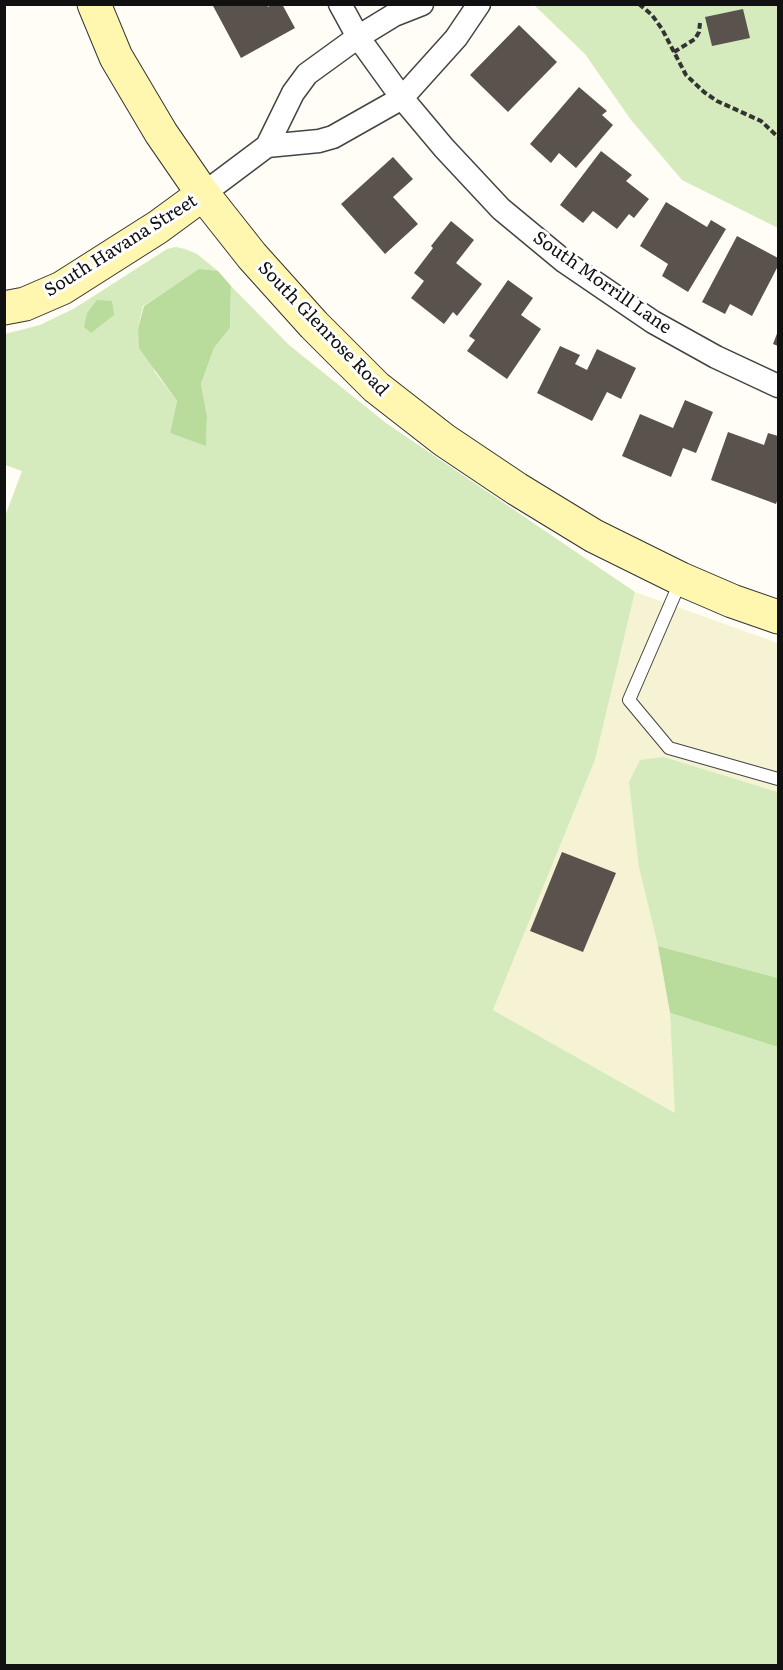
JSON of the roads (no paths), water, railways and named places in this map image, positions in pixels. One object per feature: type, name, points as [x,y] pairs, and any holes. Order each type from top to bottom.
[{"type":"street","name":"South Glenrose Road","points":[[94,4],[116,57],[161,133],[203,194],[252,256],[314,325],[376,387],[444,440],[517,489],[594,536],[681,579],[732,601],[778,617]]},
{"type":"street","name":"South Morrill Lane","points":[[340,4],[358,38],[402,98],[444,148],[501,208],[565,262],[652,322],[716,357],[778,386]]},
{"type":"street","points":[[203,194],[267,146],[292,93],[307,74],[394,15],[422,4]]},
{"type":"street","points":[[267,146],[319,141],[333,137],[402,98],[456,38],[479,4]]},
{"type":"street","name":"South Havana Street","points":[[4,308],[25,304],[62,288],[158,227],[203,194]]},
{"type":"lane","points":[[681,579],[629,700],[669,748],[778,779]]}]
